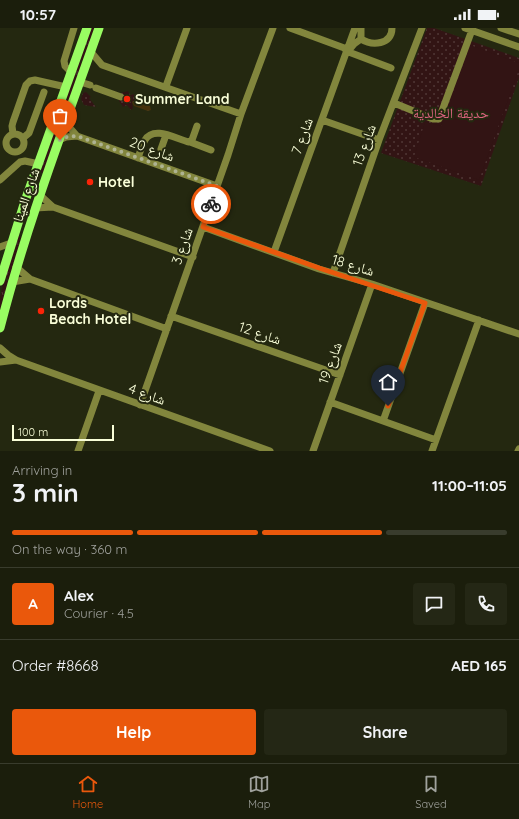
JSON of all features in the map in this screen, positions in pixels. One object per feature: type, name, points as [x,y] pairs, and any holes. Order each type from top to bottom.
[{"type":"main road","name":"شارع المينا","points":[[0,281],[11,243],[87,28]]},
{"type":"main road","name":"شارع المينا","points":[[0,328],[16,267],[35,208],[99,28]]},
{"type":"main road","points":[[30,189],[32,199],[26,217],[31,221]]},
{"type":"street","points":[[72,72],[65,66],[64,61],[74,28]]},
{"type":"street","points":[[166,86],[187,28]]},
{"type":"street","name":"شارع 3","points":[[140,406],[166,329],[193,257],[241,114],[273,28]]},
{"type":"street","points":[[290,28],[391,68]]},
{"type":"street","name":"شارع 7","points":[[274,252],[354,28]]},
{"type":"street","points":[[361,28],[361,39]]},
{"type":"street","points":[[361,39],[370,43],[380,43],[388,39],[391,35],[392,28]]},
{"type":"street","name":"شارع 13","points":[[333,273],[379,140],[422,28]]},
{"type":"street","points":[[501,28],[519,34]]},
{"type":"street","points":[[394,103],[435,120],[439,119],[468,29],[519,47]]},
{"type":"street","points":[[347,51],[361,39]]},
{"type":"street","points":[[91,52],[102,65]]},
{"type":"street","points":[[85,67],[102,65],[166,86],[241,114]]},
{"type":"street","points":[[13,134],[13,122],[26,85],[35,80],[66,87]]},
{"type":"street","points":[[80,82],[121,97]]},
{"type":"street","points":[[23,138],[29,133],[44,92]]},
{"type":"street","points":[[322,120],[379,140]]},
{"type":"street","points":[[66,122],[77,136]]},
{"type":"street","points":[[190,142],[197,126]]},
{"type":"street","points":[[138,158],[145,140],[157,133],[212,150]]},
{"type":"street","points":[[13,134],[19,134],[23,138],[24,144],[21,150],[15,152],[12,151],[7,144],[8,138],[13,134]]},
{"type":"street","points":[[161,149],[166,135]]},
{"type":"street","points":[[60,140],[66,137],[77,136]]},
{"type":"street","name":"شارع 20","points":[[77,136],[217,186]]},
{"type":"street","points":[[0,180],[20,162],[24,161],[39,164]]},
{"type":"street","points":[[40,195],[53,207]]},
{"type":"street","points":[[35,208],[53,207],[193,257]]},
{"type":"street","name":"شارع 18","points":[[203,227],[333,273],[372,284],[519,334]]},
{"type":"street","points":[[0,246],[11,243]]},
{"type":"street","points":[[16,267],[30,279],[166,329]]},
{"type":"street","points":[[12,282],[30,279]]},
{"type":"street","name":"شارع 19","points":[[313,451],[372,284]]},
{"type":"street","points":[[383,421],[425,303]]},
{"type":"street","name":"شارع 12","points":[[171,316],[340,375]]},
{"type":"street","points":[[432,451],[479,320]]},
{"type":"street","name":"شارع 4","points":[[0,348],[16,360],[140,406],[270,451]]},
{"type":"street","name":"شارع 4","points":[[0,362],[16,360]]},
{"type":"street","points":[[78,451],[99,391]]},
{"type":"street","points":[[330,402],[436,440]]},
{"type":"green space","points":[[91,28],[95,28],[83,61],[80,60]]},
{"type":"green space","name":"حديقة الخالدية","points":[[427,28],[434,28],[519,58],[519,78],[481,186],[381,153]]},
{"type":"green space","points":[[470,45],[519,63],[519,69],[479,180],[414,157],[425,122],[441,126]]},
{"type":"green space","points":[[79,62],[82,63],[68,105],[64,104]]},
{"type":"green space","points":[[128,91],[130,95],[136,94],[137,98],[132,102],[133,108],[131,110],[127,105],[123,107],[119,101],[121,93]]},
{"type":"green space","points":[[86,92],[91,97],[89,98],[96,107],[84,105],[81,99],[83,93]]},
{"type":"green space","points":[[63,106],[67,107],[53,148],[49,147]]},
{"type":"green space","points":[[48,149],[52,150],[44,173],[40,172]]},
{"type":"green space","points":[[18,236],[21,237],[9,279],[5,278]]},
{"type":"green space","points":[[4,280],[8,281],[0,312],[0,297]]},
{"type":"water","points":[[136,100],[150,106],[151,110],[148,111],[134,106],[132,102]]},
{"type":"way so far","points":[[60,140],[70,136],[77,136],[217,186],[211,204]]},
{"type":"place","name":"Summer Land","points":[[127,99]]},
{"type":"place","name":"Hotel","points":[[90,182]]},
{"type":"place","name":"Lords Beach Hotel","points":[[41,311]]},
{"type":"route","points":[[211,204],[203,227],[319,268],[372,284],[425,303],[388,406]]}]
